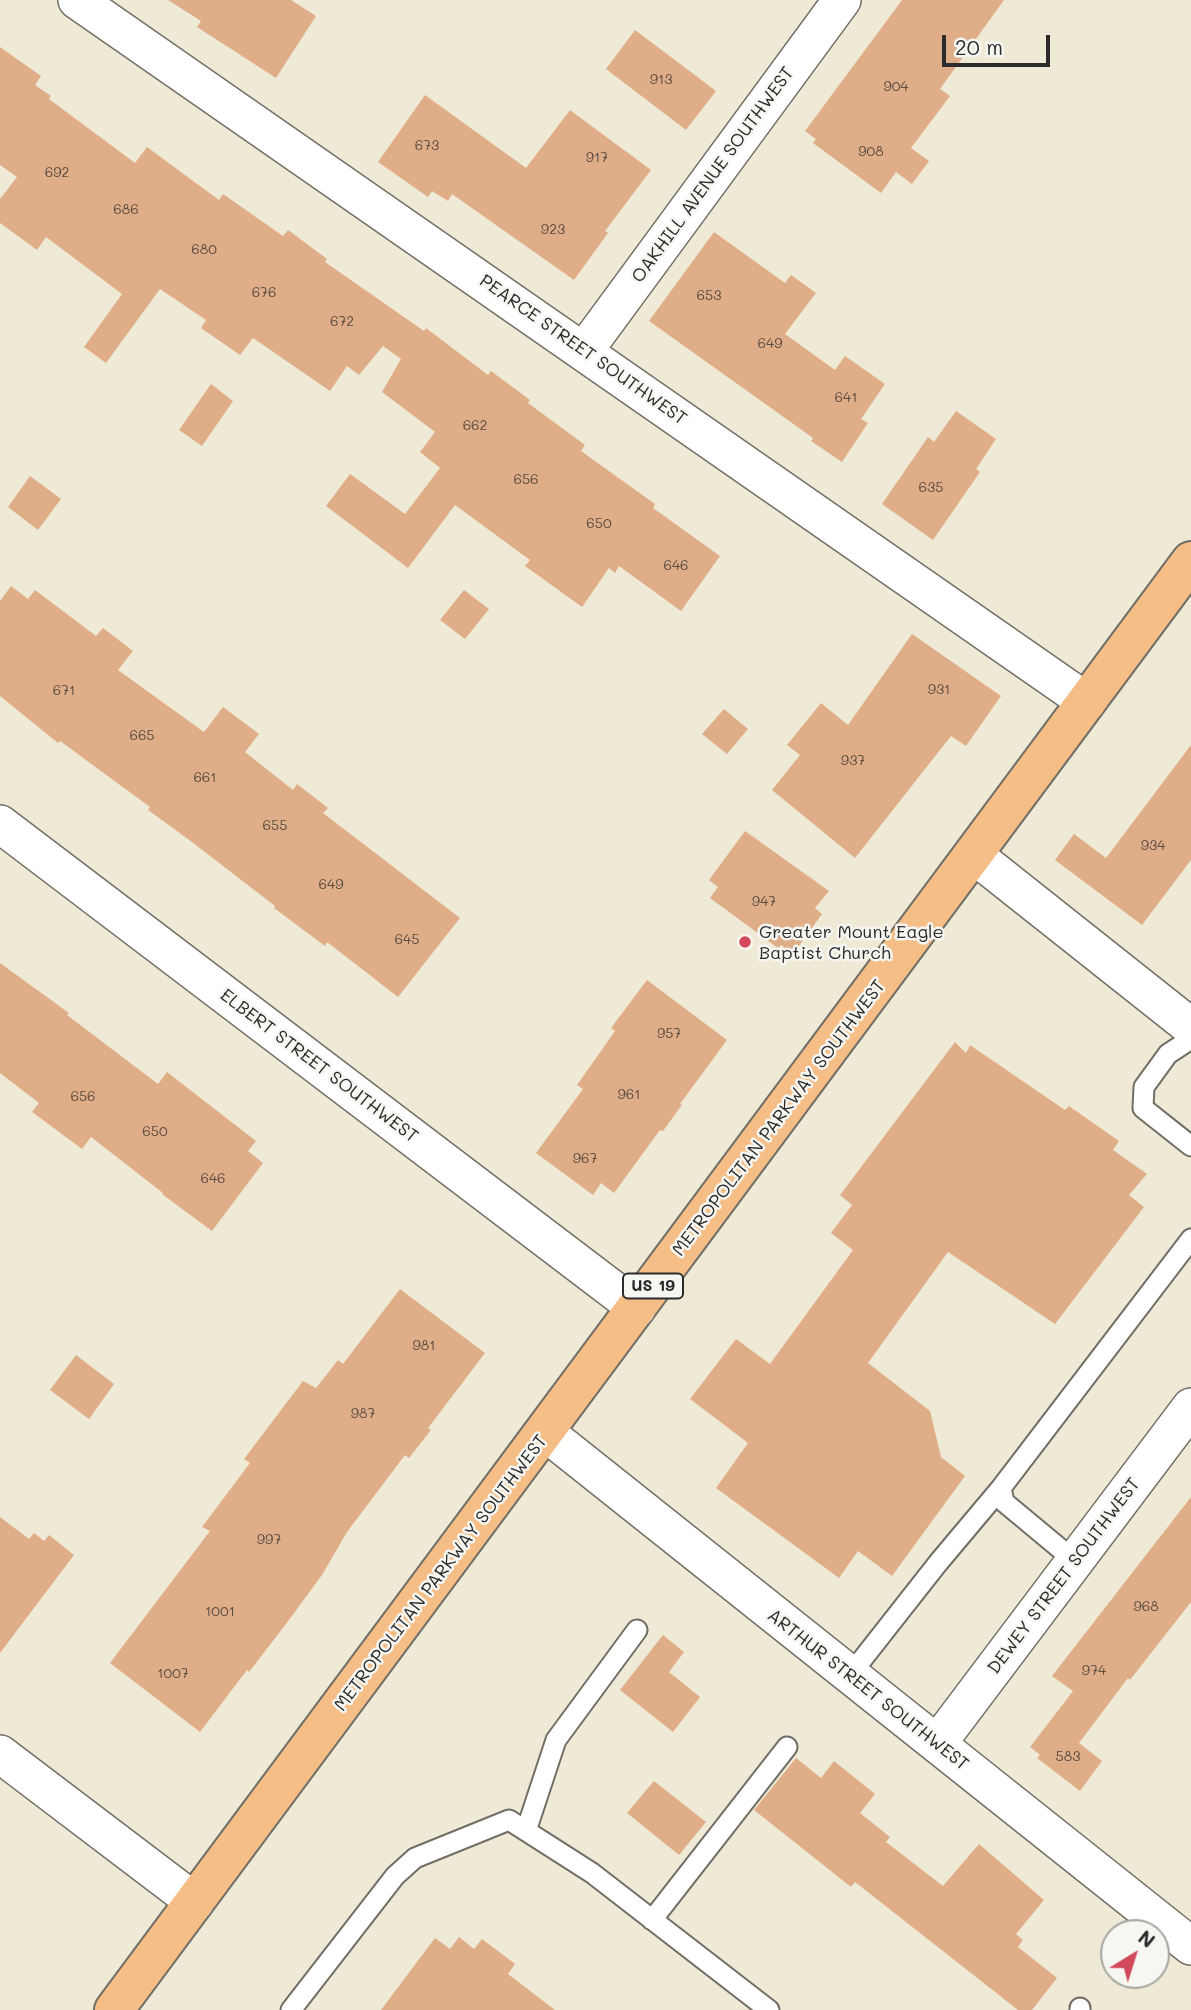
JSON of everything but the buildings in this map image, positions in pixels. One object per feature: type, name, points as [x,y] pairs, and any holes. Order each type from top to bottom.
[{"type":"main road","name":"METROPOLITAN PARKWAY SOUTHWEST","points":[[114,2010],[1191,561]]},
{"type":"street","name":"OAKHILL AVENUE SOUTHWEST","points":[[584,351],[842,0]]},
{"type":"street","name":"PEARCE STREET SOUTHWEST","points":[[91,3],[1087,702]]},
{"type":"street","name":"ELBERT STREET SOUTHWEST","points":[[0,824],[637,1308]]},
{"type":"street","points":[[974,855],[1191,1027]]},
{"type":"street","name":"DEWEY STREET SOUTHWEST","points":[[937,1744],[1191,1407]]},
{"type":"street","name":"ARTHUR STREET SOUTHWEST","points":[[545,1432],[1191,1946]]},
{"type":"street","points":[[0,1754],[195,1902]]},
{"type":"lane","points":[[1191,1039],[1168,1054],[1144,1087],[1143,1108],[1191,1146]]},
{"type":"lane","points":[[850,1675],[1001,1488],[1191,1239]]},
{"type":"lane","points":[[1001,1488],[1004,1502],[1075,1561]]},
{"type":"lane","points":[[527,1831],[556,1740],[637,1630]]},
{"type":"lane","points":[[652,1920],[787,1747]]},
{"type":"lane","points":[[292,2010],[395,1876],[415,1858],[509,1820],[592,1873],[769,2010]]},
{"type":"place","name":"Greater Mount Eagle Baptist Church","points":[[745,942]]}]
